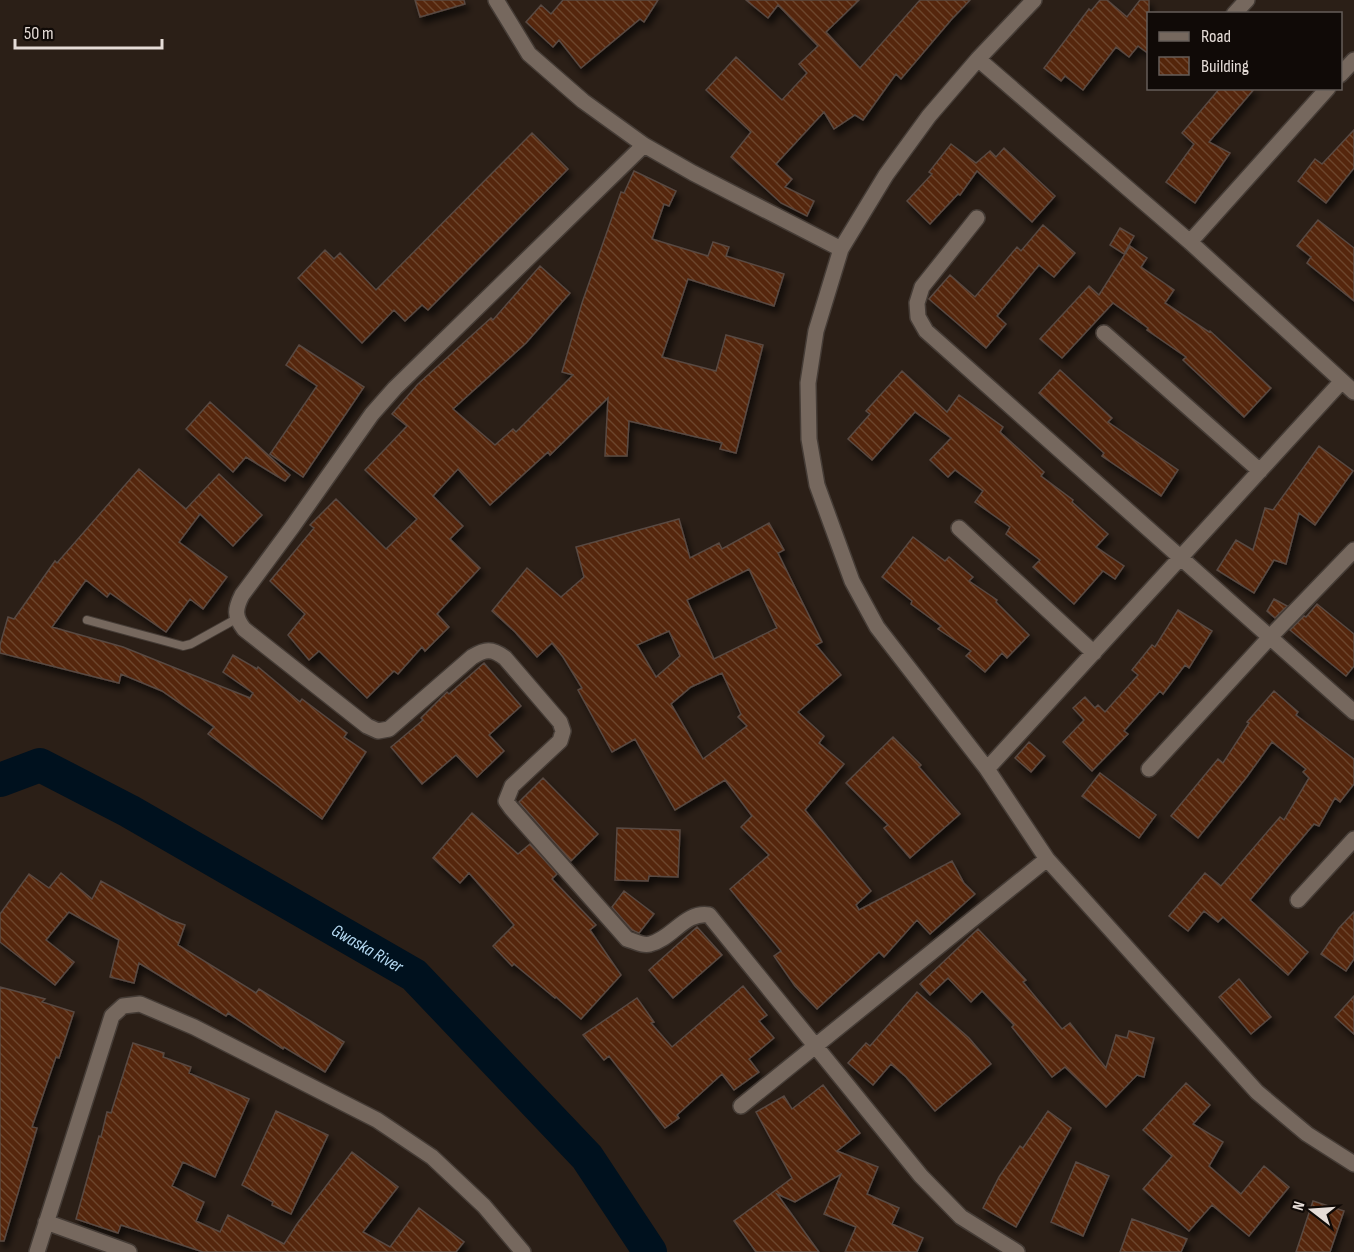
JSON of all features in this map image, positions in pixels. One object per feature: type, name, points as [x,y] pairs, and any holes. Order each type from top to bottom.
[{"type":"street","points":[[496,0],[529,54],[583,101],[644,145],[693,173],[841,249]]},
{"type":"street","points":[[1034,0],[978,59],[929,116],[886,175],[841,249],[816,331],[808,382],[809,439],[817,485],[852,580],[877,627],[987,769],[1047,859],[1257,1092],[1307,1134],[1354,1164]]},
{"type":"street","points":[[1236,12],[1246,0]]},
{"type":"street","points":[[978,59],[1190,242],[1354,392]]},
{"type":"street","points":[[1342,74],[1354,60]]},
{"type":"street","points":[[1190,242],[1326,90]]},
{"type":"street","points":[[644,145],[387,396],[242,595],[236,607],[236,619],[244,629],[367,726],[378,731],[389,729],[483,650],[495,650],[505,658],[560,722],[563,731],[560,741],[512,786],[506,801],[511,808],[627,939],[649,944],[659,940],[693,916],[710,915],[921,1176],[961,1217],[1017,1252]]},
{"type":"street","points":[[977,218],[922,286],[917,303],[918,317],[926,331],[1354,712]]},
{"type":"street","points":[[1104,333],[1260,471]]},
{"type":"street","points":[[987,769],[1342,381]]},
{"type":"street","points":[[959,528],[1094,652]]},
{"type":"street","points":[[1149,769],[1270,637],[1354,550]]},
{"type":"street","points":[[1298,900],[1354,839]]},
{"type":"street","points":[[741,1106],[1047,859]]},
{"type":"street","points":[[37,1252],[112,1016],[123,1006],[140,1004],[194,1027],[377,1120],[432,1157],[484,1206],[523,1252]]},
{"type":"street","points":[[46,1222],[129,1252]]},
{"type":"lane","points":[[87,620],[183,646],[191,644],[236,619]]},
{"type":"building","points":[[415,0],[464,0],[465,4],[420,17]]},
{"type":"building","points":[[563,0],[658,0],[644,22],[640,19],[581,68],[559,40],[553,47],[526,22],[541,5],[551,14]]},
{"type":"building","points":[[746,0],[859,0],[826,32],[860,68],[920,0],[970,0],[901,79],[896,74],[863,120],[855,115],[834,129],[824,112],[776,164],[792,179],[785,187],[814,201],[807,216],[781,203],[731,157],[751,132],[706,90],[736,57],[782,100],[807,73],[799,64],[818,46],[778,5],[768,18]]},
{"type":"building","points":[[1100,0],[1107,0],[1127,17],[1140,0],[1149,0],[1147,53],[1138,46],[1129,57],[1116,47],[1083,90],[1065,76],[1061,81],[1044,68],[1089,9],[1091,11]]},
{"type":"building","points":[[1218,90],[1253,90],[1209,142],[1230,153],[1195,203],[1166,182],[1194,144],[1182,133]]},
{"type":"building","points":[[1354,130],[1354,168],[1326,203],[1298,181],[1315,159],[1322,164]]},
{"type":"building","points":[[532,133],[568,169],[428,310],[422,305],[405,321],[394,310],[362,343],[298,278],[325,250],[334,259],[340,253],[376,290]]},
{"type":"building","points":[[951,144],[976,163],[990,151],[996,157],[1004,148],[1055,196],[1032,222],[977,171],[960,195],[958,194],[930,224],[907,201],[932,174],[929,172]]},
{"type":"building","points":[[634,171],[676,191],[669,206],[664,204],[652,239],[708,256],[713,242],[729,247],[726,256],[784,274],[774,306],[688,279],[662,357],[716,371],[726,335],[763,345],[736,453],[720,449],[722,443],[629,421],[627,456],[605,456],[608,398],[550,455],[548,452],[490,505],[458,469],[433,496],[463,526],[450,539],[480,568],[437,614],[449,627],[425,651],[422,647],[398,674],[394,671],[367,698],[319,651],[309,660],[288,635],[305,614],[270,581],[314,528],[310,525],[336,499],[386,549],[417,519],[365,470],[407,426],[392,414],[418,384],[491,318],[493,320],[540,266],[570,293],[526,343],[453,409],[495,445],[513,429],[516,432],[573,375],[562,372],[582,303],[621,192],[624,193]]},
{"type":"building","points":[[1318,220],[1354,248],[1354,301],[1307,263],[1311,257],[1297,246]]},
{"type":"building","points":[[1043,225],[1075,253],[1054,277],[1039,265],[997,316],[1006,324],[986,348],[929,299],[950,275],[975,297],[1017,247],[1021,251]]},
{"type":"building","points":[[1120,228],[1134,236],[1124,254],[1110,245]]},
{"type":"building","points":[[1130,246],[1147,258],[1141,267],[1174,290],[1165,303],[1210,331],[1271,388],[1244,417],[1183,360],[1186,357],[1113,303],[1062,358],[1040,339],[1089,286],[1099,295]]},
{"type":"building","points":[[299,345],[364,387],[303,477],[270,454],[317,386],[286,365]]},
{"type":"building","points":[[1060,370],[1112,418],[1108,422],[1178,470],[1161,496],[1102,456],[1104,453],[1039,393]]},
{"type":"building","points":[[902,371],[947,412],[959,395],[1003,427],[1000,432],[1044,472],[1041,476],[1073,500],[1072,502],[1108,534],[1096,547],[1124,566],[1115,579],[1103,571],[1074,604],[1033,567],[1040,560],[1006,534],[1010,527],[975,502],[983,491],[955,470],[948,477],[930,460],[951,438],[915,412],[872,460],[848,439],[870,414],[866,411]]},
{"type":"building","points":[[210,402],[290,475],[285,481],[246,457],[233,472],[186,429]]},
{"type":"building","points":[[1319,446],[1353,471],[1315,525],[1299,513],[1286,564],[1274,560],[1254,593],[1217,570],[1236,540],[1253,550],[1265,508],[1273,510]]},
{"type":"building","points":[[139,469],[186,509],[219,474],[262,515],[233,546],[200,514],[179,542],[227,577],[203,609],[190,599],[166,632],[110,593],[107,597],[86,580],[52,627],[123,647],[250,698],[253,693],[223,672],[233,655],[257,669],[258,667],[300,702],[302,699],[347,733],[344,737],[366,752],[322,819],[208,734],[214,727],[162,691],[121,674],[119,683],[0,653],[8,617],[14,619],[55,561],[57,563]]},
{"type":"building","points":[[679,519],[690,558],[719,543],[722,549],[769,523],[784,550],[778,553],[822,642],[816,645],[841,675],[798,712],[824,736],[819,743],[844,764],[805,810],[871,891],[856,905],[859,910],[952,861],[964,883],[975,894],[930,934],[917,920],[884,957],[879,952],[817,1009],[795,986],[774,956],[781,951],[730,889],[769,855],[741,827],[752,816],[725,780],[675,810],[635,739],[612,752],[578,690],[582,688],[552,643],[537,657],[492,611],[527,568],[561,597],[584,577],[576,547]],"holes":[[[749,569],[777,628],[714,659],[687,600]],[[669,631],[680,656],[656,677],[637,645]],[[722,673],[741,714],[738,717],[747,726],[703,759],[671,704],[691,687]]]},
{"type":"building","points":[[913,537],[945,561],[949,557],[973,577],[969,581],[997,600],[996,602],[1029,635],[1007,658],[1002,653],[985,672],[966,656],[971,651],[938,629],[941,626],[911,604],[912,601],[882,577]]},
{"type":"building","points":[[1274,599],[1287,606],[1275,618],[1267,611]]},
{"type":"building","points":[[1317,604],[1354,634],[1354,666],[1346,676],[1290,630]]},
{"type":"building","points":[[1178,610],[1212,631],[1189,668],[1185,665],[1163,694],[1160,691],[1124,731],[1128,734],[1092,771],[1063,742],[1084,720],[1073,708],[1085,697],[1095,708],[1098,705],[1105,712],[1138,675],[1132,670],[1152,645],[1155,647]]},
{"type":"building","points":[[484,663],[521,706],[489,735],[504,751],[477,777],[456,755],[422,784],[391,747],[423,720],[421,718],[447,692],[449,694]]},
{"type":"building","points":[[1274,691],[1298,712],[1296,715],[1354,759],[1354,784],[1340,802],[1335,798],[1319,826],[1314,824],[1250,900],[1308,952],[1288,975],[1223,917],[1218,922],[1204,911],[1188,931],[1169,916],[1205,873],[1221,886],[1280,817],[1284,820],[1309,778],[1303,772],[1306,769],[1272,742],[1198,838],[1171,816],[1218,759],[1223,763],[1249,723],[1247,722]]},
{"type":"building","points":[[893,737],[921,765],[919,767],[960,814],[910,858],[884,828],[888,825],[846,783]]},
{"type":"building","points":[[1029,742],[1045,756],[1031,772],[1015,758]]},
{"type":"building","points":[[1100,773],[1156,815],[1139,838],[1082,796]]},
{"type":"building","points":[[543,778],[598,834],[571,861],[519,802]]},
{"type":"building","points":[[472,813],[518,854],[530,844],[557,874],[552,879],[596,925],[590,930],[621,975],[581,1019],[514,964],[512,966],[493,946],[514,925],[469,873],[460,883],[433,858]]},
{"type":"building","points":[[617,828],[680,830],[678,877],[649,876],[648,881],[615,880]]},
{"type":"building","points":[[61,873],[92,899],[101,881],[171,920],[185,925],[178,945],[256,993],[259,989],[344,1042],[325,1072],[284,1047],[283,1049],[228,1013],[226,1016],[139,963],[134,983],[110,977],[119,940],[69,912],[46,940],[74,962],[55,985],[0,942],[0,914],[29,874],[49,888]]},
{"type":"building","points":[[624,891],[654,914],[639,933],[632,930],[612,907]]},
{"type":"building","points":[[1354,912],[1354,959],[1346,971],[1321,954],[1339,928]]},
{"type":"building","points":[[697,927],[722,955],[673,998],[649,970]]},
{"type":"building","points":[[978,929],[1026,980],[1023,982],[1062,1029],[1070,1023],[1106,1068],[1116,1035],[1127,1038],[1129,1031],[1154,1038],[1144,1077],[1137,1075],[1106,1107],[1065,1067],[1052,1077],[1012,1027],[1014,1025],[982,991],[971,1002],[948,978],[930,995],[920,984]]},
{"type":"building","points":[[1239,979],[1271,1017],[1251,1034],[1219,997]]},
{"type":"building","points":[[743,986],[767,1015],[759,1021],[774,1038],[749,1059],[759,1072],[734,1090],[722,1074],[677,1115],[679,1118],[665,1128],[609,1056],[604,1060],[583,1035],[637,998],[654,1022],[651,1023],[672,1047]]},
{"type":"building","points":[[0,987],[45,999],[42,1002],[74,1012],[32,1127],[37,1128],[4,1241],[0,1241]]},
{"type":"building","points":[[917,992],[969,1038],[991,1064],[935,1111],[906,1077],[891,1064],[873,1085],[848,1063],[866,1043],[870,1046]]},
{"type":"building","points":[[1354,996],[1354,1034],[1335,1017]]},
{"type":"building","points":[[133,1043],[164,1053],[163,1057],[191,1067],[189,1073],[249,1099],[215,1177],[183,1162],[172,1186],[204,1202],[196,1221],[220,1232],[228,1215],[284,1244],[352,1152],[398,1187],[363,1232],[390,1247],[419,1208],[464,1242],[456,1252],[203,1252],[121,1225],[118,1233],[76,1219],[99,1136],[101,1137],[107,1112],[111,1113]]},
{"type":"building","points":[[1186,1083],[1210,1105],[1193,1124],[1223,1142],[1209,1166],[1241,1194],[1264,1166],[1289,1187],[1249,1236],[1212,1205],[1189,1231],[1143,1189],[1172,1156],[1143,1130]]},
{"type":"building","points":[[823,1085],[860,1133],[837,1151],[878,1167],[867,1194],[899,1208],[892,1224],[923,1238],[917,1252],[845,1252],[856,1227],[824,1214],[841,1174],[795,1202],[777,1194],[819,1252],[756,1252],[734,1221],[792,1178],[756,1112],[784,1096],[792,1109]]},
{"type":"building","points":[[276,1111],[328,1135],[291,1214],[272,1205],[273,1202],[242,1185]]},
{"type":"building","points":[[1048,1111],[1071,1128],[1016,1227],[983,1208],[999,1177],[1020,1146],[1023,1148]]},
{"type":"building","points":[[1076,1162],[1109,1176],[1083,1236],[1051,1222]]},
{"type":"building","points":[[1313,1201],[1344,1211],[1330,1252],[1296,1252]]},
{"type":"building","points":[[1132,1219],[1187,1239],[1181,1252],[1120,1252]]},
{"type":"waterway","name":"Gwaska River","points":[[0,780],[40,765],[129,811],[414,975],[587,1157],[650,1252]]}]
